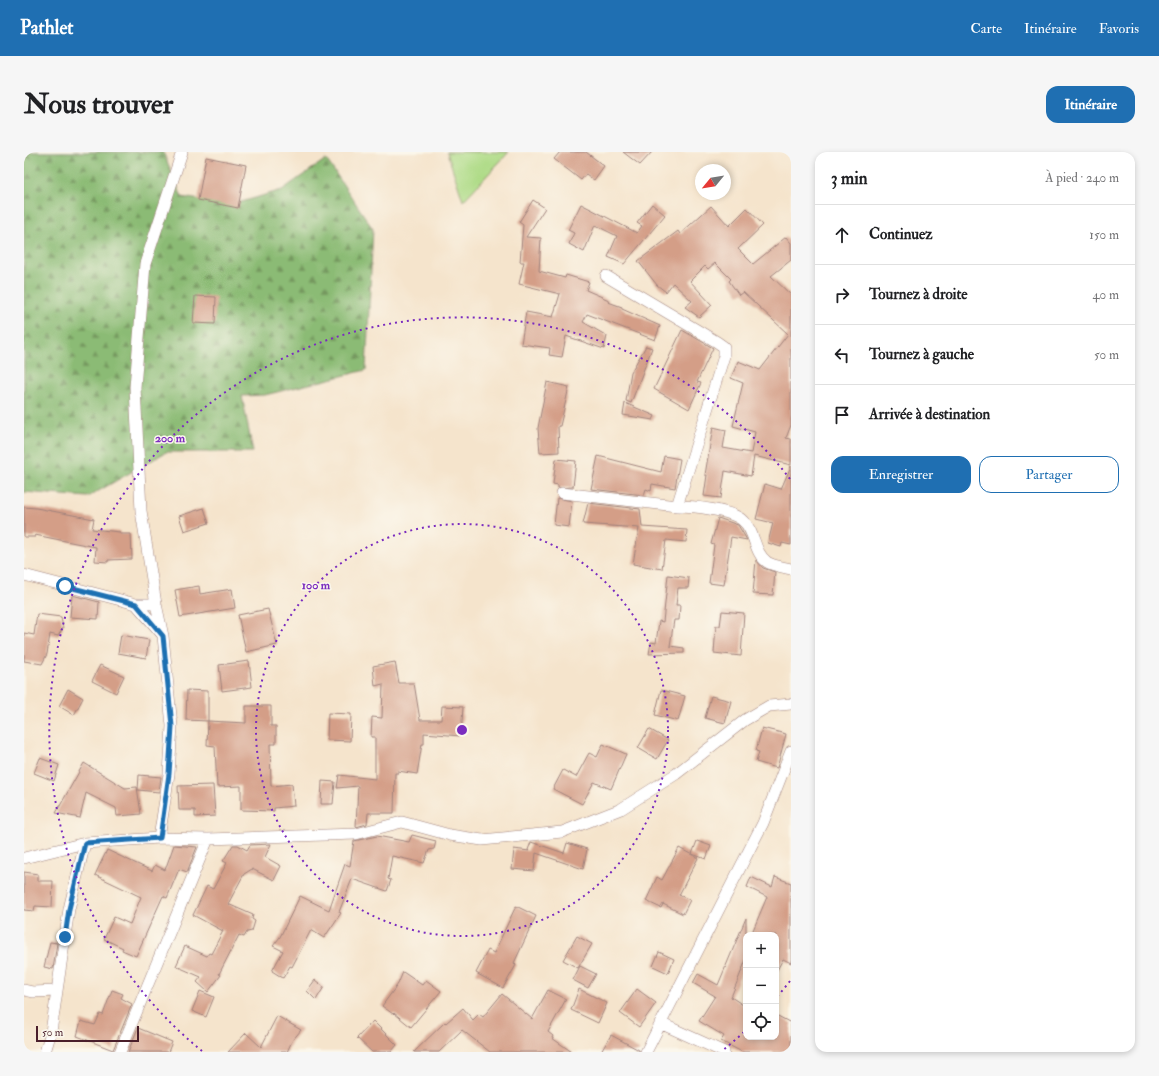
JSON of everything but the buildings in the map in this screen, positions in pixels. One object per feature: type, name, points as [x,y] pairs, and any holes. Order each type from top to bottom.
[{"type":"street","points":[[160,838],[169,774],[172,726],[163,636],[156,604],[141,511],[135,387],[146,264],[182,152]]},
{"type":"street","points":[[606,276],[724,347],[724,356],[677,506]]},
{"type":"street","points":[[562,493],[677,506],[696,506],[742,519],[751,530],[759,553],[768,562],[791,569]]},
{"type":"street","points":[[24,575],[136,604],[156,604]]},
{"type":"street","points":[[136,604],[163,636]]},
{"type":"street","points":[[24,858],[85,843],[160,838],[208,839],[356,834],[402,822],[450,835],[482,840],[562,832],[621,809],[676,774],[745,720],[769,706],[791,704]]},
{"type":"street","points":[[646,1052],[694,961],[763,823],[791,751]]},
{"type":"street","points":[[120,1052],[208,839]]},
{"type":"street","points":[[45,1052],[52,1032],[56,991],[69,909],[85,843]]},
{"type":"street","points":[[24,990],[33,992],[56,991]]},
{"type":"street","points":[[660,1023],[724,1052]]},
{"type":"green space","points":[[24,152],[163,152],[182,197],[231,205],[282,190],[326,159],[373,229],[366,370],[265,395],[242,396],[253,452],[166,452],[88,497],[24,492]]},
{"type":"green space","points":[[447,152],[509,152],[463,201]]},
{"type":"route","points":[[65,586],[136,604],[163,636],[172,726],[169,774],[160,838],[85,843],[69,909],[65,937]]}]
